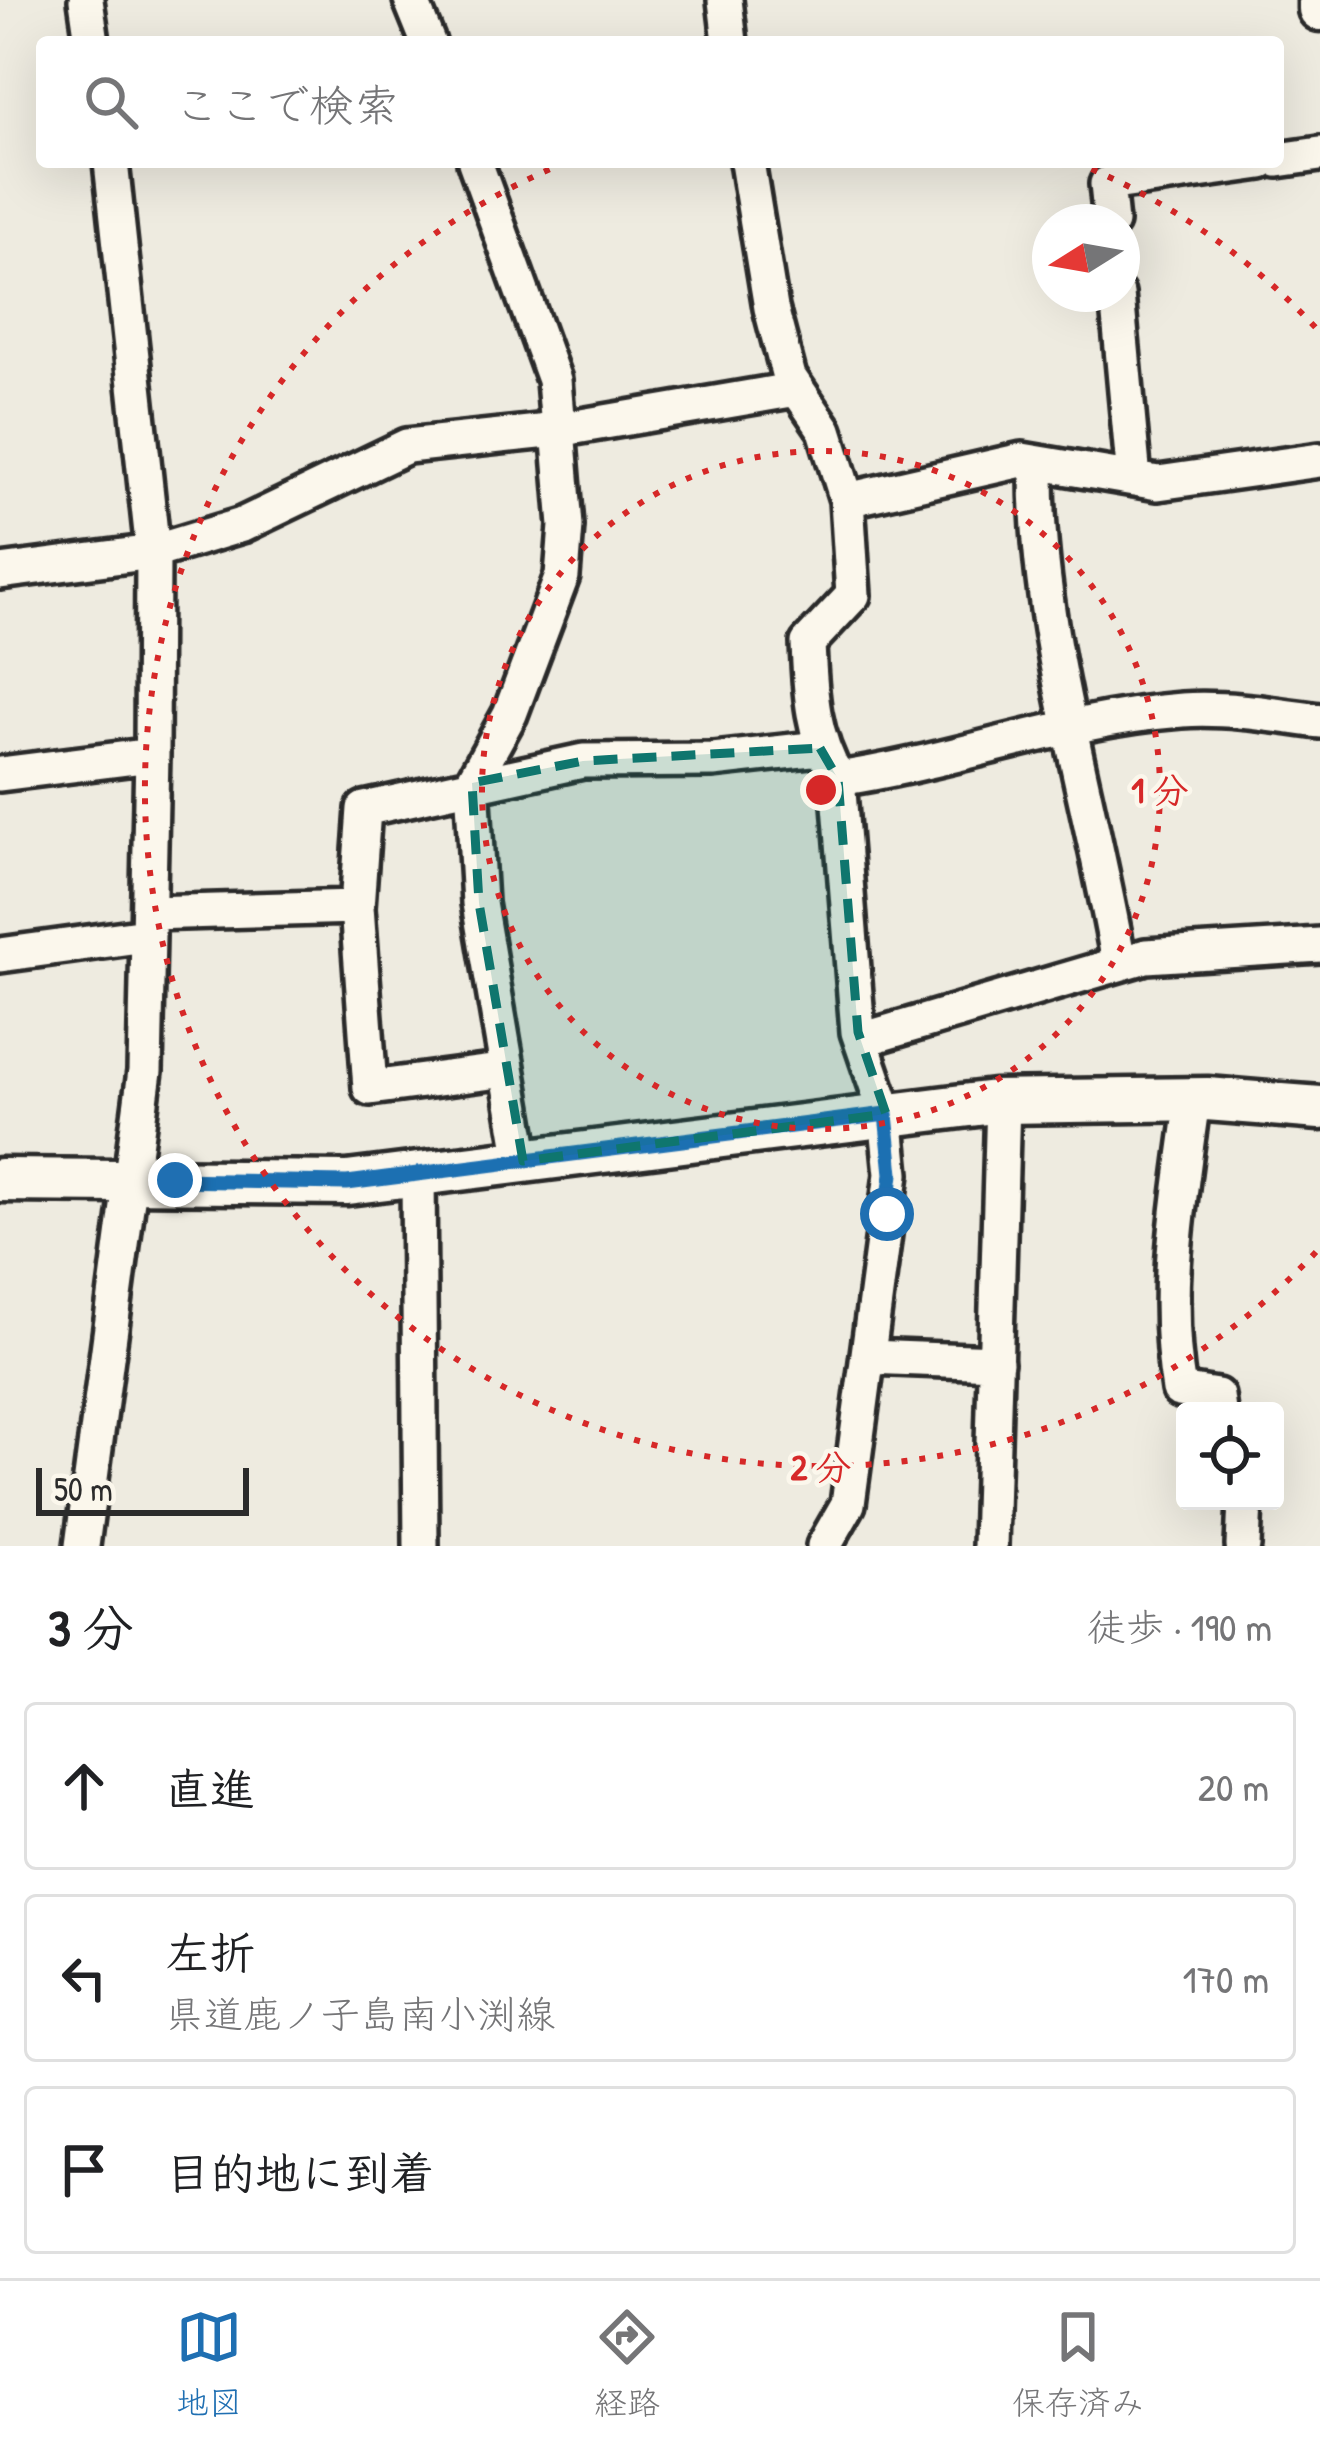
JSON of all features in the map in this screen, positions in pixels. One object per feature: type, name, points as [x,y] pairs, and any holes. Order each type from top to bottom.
[{"type":"main road","points":[[0,1180],[319,1184],[1003,1101],[1193,1099],[1320,1108]]},
{"type":"street","points":[[86,0],[91,36]]},
{"type":"street","points":[[411,0],[426,36]]},
{"type":"street","points":[[725,0],[729,36]]},
{"type":"street","points":[[1284,159],[1320,154]]},
{"type":"street","points":[[82,1546],[120,1290],[127,1180],[145,1071],[152,755],[153,553],[112,168]]},
{"type":"street","points":[[477,168],[554,380],[566,526],[562,576],[510,715],[472,783],[479,903],[523,1161]]},
{"type":"street","points":[[748,168],[771,308],[796,389],[825,430],[847,500],[853,595],[808,643],[810,704],[820,748],[838,779],[861,1040],[886,1114],[892,1174],[848,1504],[826,1545]]},
{"type":"street","points":[[1109,204],[1107,184],[1220,168]]},
{"type":"street","points":[[1120,312],[1135,478]]},
{"type":"street","points":[[0,572],[153,553],[242,525],[407,446],[558,430],[796,389]]},
{"type":"street","points":[[847,500],[1022,460],[1158,483],[1320,460]]},
{"type":"street","points":[[1036,463],[1036,526],[1088,827],[1103,867],[1120,963]]},
{"type":"street","points":[[838,779],[928,766],[991,745],[1185,710],[1320,721]]},
{"type":"street","points":[[507,1070],[370,1088],[357,908],[364,809],[583,761],[737,759],[820,748]]},
{"type":"street","points":[[0,774],[152,755]]},
{"type":"street","points":[[0,955],[147,924],[357,908]]},
{"type":"street","points":[[861,1040],[940,1021],[1146,956],[1320,945]]},
{"type":"street","points":[[1193,1099],[1169,1278],[1169,1332],[1179,1390],[1216,1396],[1218,1402]]},
{"type":"street","points":[[990,1546],[1003,1101]]},
{"type":"street","points":[[418,1173],[421,1546]]},
{"type":"street","points":[[868,1357],[996,1362]]},
{"type":"street","points":[[1243,1546],[1245,1510]]},
{"type":"highlighted area","points":[[820,748],[838,779],[858,1032],[886,1114],[523,1161],[479,903],[472,783],[583,761]]},
{"type":"route","points":[[175,1180],[347,1183],[886,1114],[892,1174],[887,1214]]}]
